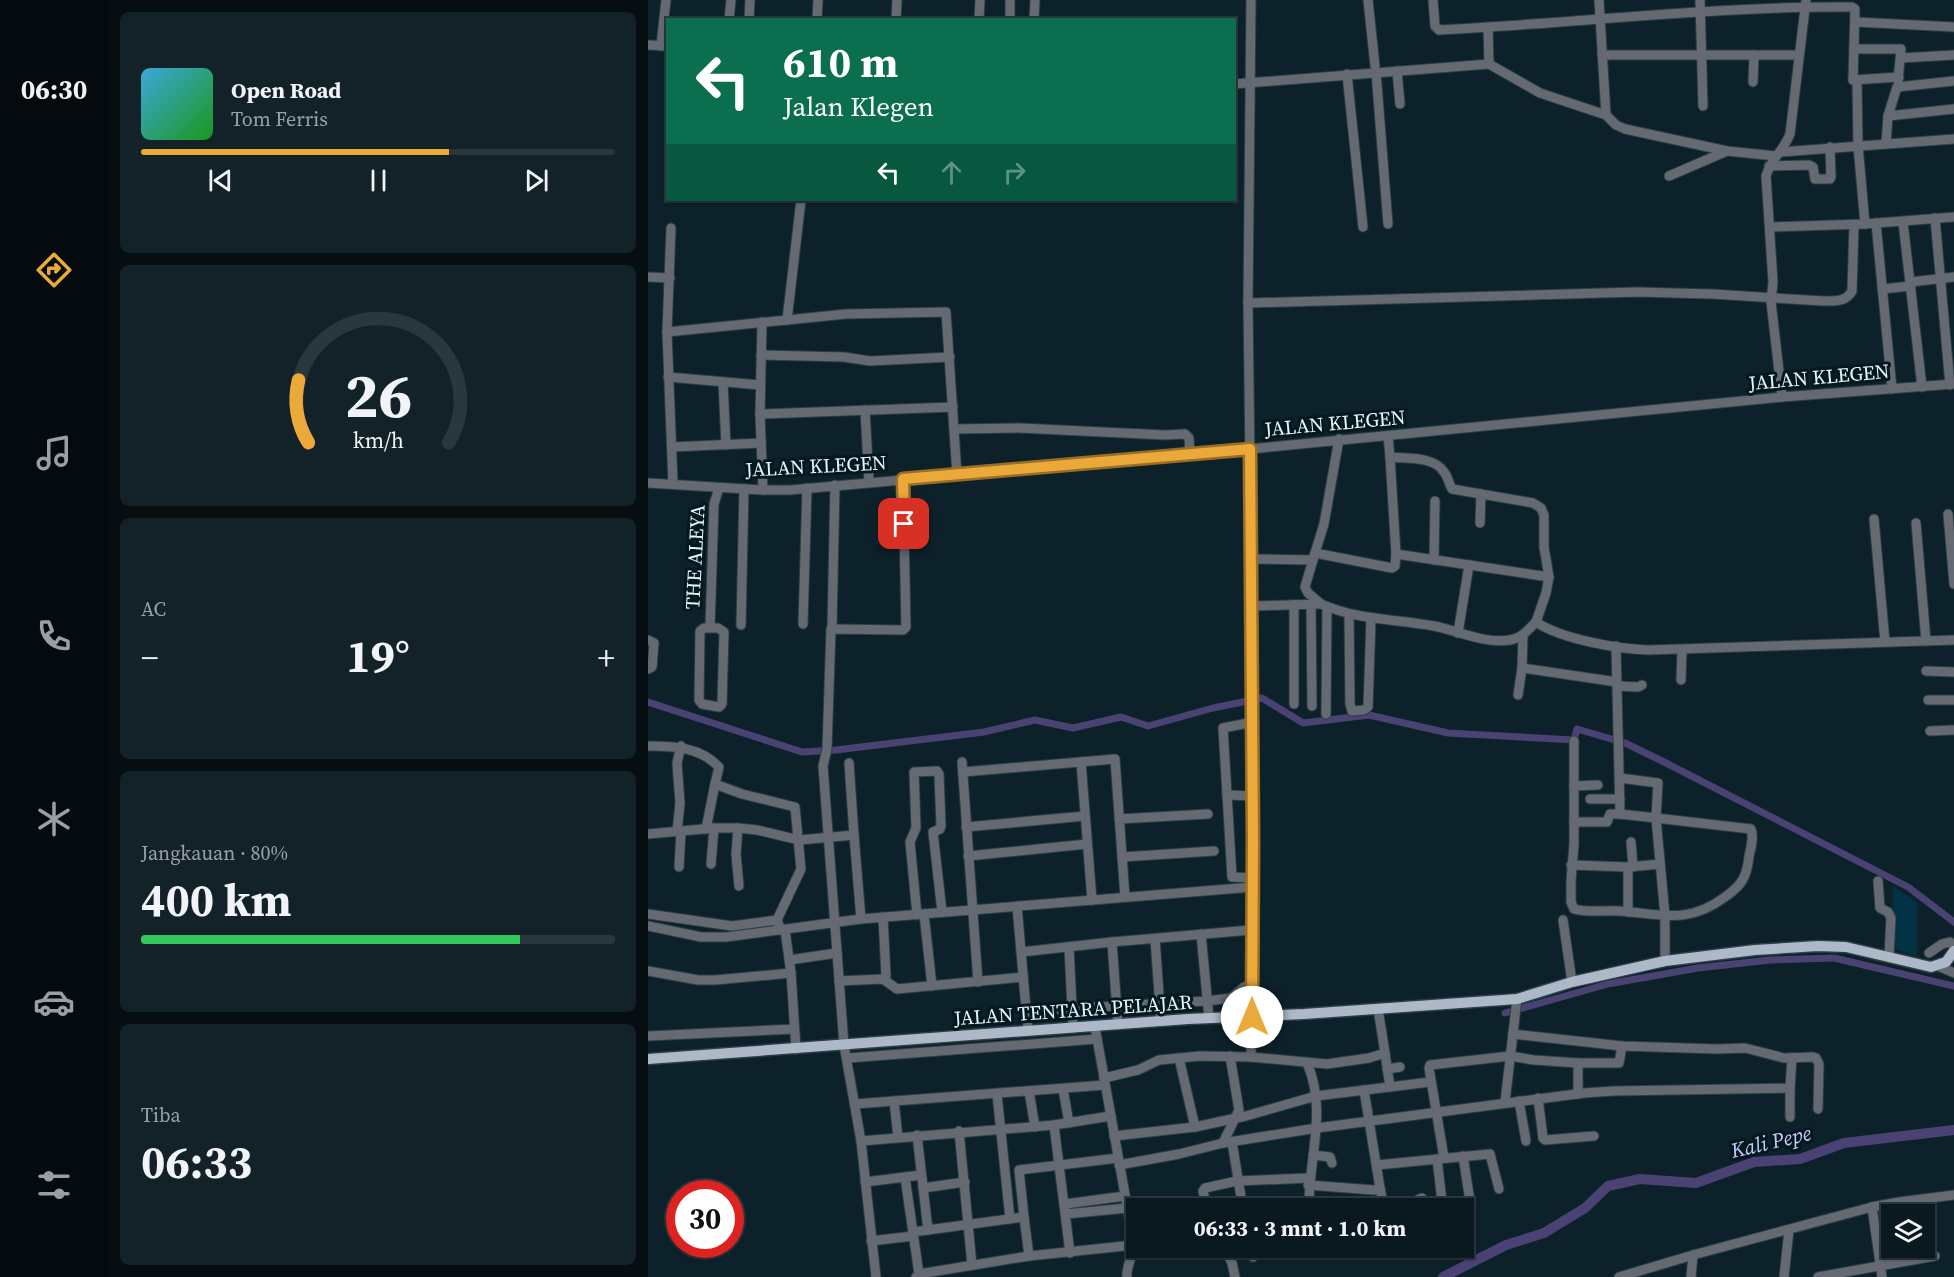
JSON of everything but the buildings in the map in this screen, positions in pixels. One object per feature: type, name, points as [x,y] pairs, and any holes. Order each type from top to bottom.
[{"type":"main road","name":"JALAN TENTARA PELAJAR","points":[[648,1059],[1209,1018],[1378,1009],[1517,1005],[1572,982],[1665,961],[1755,950],[1818,946],[1846,947],[1928,966],[1938,966]]},
{"type":"main road","points":[[1938,966],[1948,960],[1954,951]]},
{"type":"street","points":[[648,45],[664,46],[666,0]]},
{"type":"street","points":[[729,18],[731,0]]},
{"type":"street","points":[[748,18],[750,0]]},
{"type":"street","points":[[817,18],[818,0]]},
{"type":"street","points":[[896,18],[897,0]]},
{"type":"street","points":[[980,0],[980,18]]},
{"type":"street","points":[[1010,0],[1010,18]]},
{"type":"street","points":[[1034,18],[1035,0]]},
{"type":"street","points":[[1251,0],[1248,303],[1253,702],[1251,1057]]},
{"type":"street","points":[[1368,0],[1388,224]]},
{"type":"street","points":[[1433,0],[1437,28],[1488,27],[1805,3],[1854,8],[1856,22],[1855,141],[1865,224]]},
{"type":"street","points":[[1599,0],[1606,115]]},
{"type":"street","points":[[1700,0],[1703,106]]},
{"type":"street","points":[[1782,397],[1771,302],[1773,298],[1766,176],[1769,166],[1790,134],[1805,3]]},
{"type":"street","points":[[1856,22],[1954,27]]},
{"type":"street","points":[[1488,27],[1489,64]]},
{"type":"street","points":[[1854,48],[1900,48],[1902,51],[1898,82],[1888,116],[1886,144]]},
{"type":"street","points":[[1753,82],[1754,55]]},
{"type":"street","points":[[1602,56],[1798,55]]},
{"type":"street","points":[[1901,58],[1954,55]]},
{"type":"street","points":[[1236,84],[1347,74],[1375,69],[1397,71],[1489,64],[1540,93],[1606,115],[1616,125],[1625,129],[1726,151],[1778,154],[1855,141],[1886,144],[1954,139]]},
{"type":"street","points":[[1397,71],[1400,104]]},
{"type":"street","points":[[1347,74],[1363,227]]},
{"type":"street","points":[[1855,80],[1954,81]]},
{"type":"street","points":[[1888,116],[1954,109]]},
{"type":"street","points":[[1769,166],[1812,165],[1815,179],[1830,180],[1832,177],[1830,147]]},
{"type":"street","points":[[1669,176],[1726,151]]},
{"type":"street","points":[[787,320],[801,203]]},
{"type":"street","points":[[1770,227],[1854,225],[1954,217]]},
{"type":"street","points":[[1935,218],[1952,385]]},
{"type":"street","points":[[1903,222],[1922,387]]},
{"type":"street","points":[[1876,223],[1892,389]]},
{"type":"street","points":[[1248,303],[1637,292],[1841,300],[1848,297],[1852,291],[1854,225]]},
{"type":"street","points":[[671,228],[667,332],[673,484]]},
{"type":"street","points":[[648,277],[670,278]]},
{"type":"street","points":[[1882,289],[1954,277]]},
{"type":"street","points":[[667,332],[846,314],[945,311],[947,313],[957,475]]},
{"type":"street","points":[[762,322],[760,414],[763,490]]},
{"type":"street","points":[[761,355],[844,357],[870,361],[950,357]]},
{"type":"street","points":[[668,377],[760,385]]},
{"type":"street","points":[[723,382],[726,445]]},
{"type":"street","name":"JALAN KLEGEN","points":[[648,483],[763,490],[807,488],[1250,449],[1782,397],[1952,385]]},
{"type":"street","points":[[760,414],[953,407]]},
{"type":"street","points":[[865,410],[869,482]]},
{"type":"street","points":[[954,429],[1019,428],[1185,434],[1189,438],[1190,454]]},
{"type":"street","points":[[1252,559],[1314,556],[1392,568],[1395,566],[1388,436]]},
{"type":"street","points":[[1326,714],[1320,605],[1306,589],[1324,524],[1339,439]]},
{"type":"street","points":[[672,447],[761,443]]},
{"type":"street","points":[[1252,606],[1320,605],[1371,619],[1435,626],[1458,633],[1505,641],[1523,636],[1536,622],[1545,599],[1549,577],[1544,547],[1544,515],[1541,508],[1533,503],[1452,489],[1444,470],[1435,463],[1390,457]]},
{"type":"street","points":[[876,1277],[861,1141],[844,1045],[823,766],[826,752],[831,629],[903,630],[906,627],[903,479]]},
{"type":"street","points":[[832,627],[835,485]]},
{"type":"street","name":"THE ALEYA","points":[[711,627],[714,504],[719,488]]},
{"type":"street","points":[[804,624],[807,488]]},
{"type":"street","points":[[741,625],[744,489]]},
{"type":"street","points":[[1480,524],[1481,494]]},
{"type":"street","points":[[1434,560],[1435,501]]},
{"type":"street","points":[[1948,514],[1954,584]]},
{"type":"street","points":[[1874,519],[1885,642]]},
{"type":"street","points":[[1916,523],[1926,641]]},
{"type":"street","points":[[1396,554],[1549,577]]},
{"type":"street","points":[[1458,633],[1469,565]]},
{"type":"street","points":[[1294,605],[1294,704]]},
{"type":"street","points":[[1312,706],[1320,605]]},
{"type":"street","points":[[1349,614],[1352,711],[1364,710],[1368,707],[1371,619]]},
{"type":"street","points":[[1536,622],[1557,633],[1635,649],[1682,650],[1954,640]]},
{"type":"street","name":"THE ALEYA","points":[[711,627],[723,630],[725,635],[722,704],[719,707],[702,704],[699,700],[700,631],[702,628],[711,627]]},
{"type":"street","points":[[1518,695],[1523,636]]},
{"type":"street","points":[[648,640],[654,643],[652,667],[648,669]]},
{"type":"street","points":[[1616,646],[1620,814]]},
{"type":"street","points":[[1681,680],[1682,650]]},
{"type":"street","points":[[1522,668],[1638,687],[1642,685]]},
{"type":"street","points":[[1926,671],[1954,672]]},
{"type":"street","points":[[1928,700],[1954,700]]},
{"type":"street","points":[[1253,722],[1223,728],[1232,878],[1253,883]]},
{"type":"street","points":[[1930,731],[1954,730]]},
{"type":"street","points":[[1574,822],[1607,822],[1610,814],[1620,814],[1749,828],[1752,833],[1747,873],[1728,895],[1702,911],[1665,916],[1574,909],[1571,902],[1571,865],[1574,843],[1574,822],[1574,786],[1575,741]]},
{"type":"street","points":[[648,746],[681,746],[717,764],[719,770],[710,828],[711,864]]},
{"type":"street","points":[[679,867],[680,803],[677,763],[681,746]]},
{"type":"street","points":[[978,982],[962,767],[1115,760],[1125,897]]},
{"type":"street","points":[[1081,762],[1092,900]]},
{"type":"street","points":[[849,763],[861,919]]},
{"type":"street","points":[[932,986],[910,842],[916,828],[914,772],[937,771],[939,774],[941,826],[933,832],[942,912]]},
{"type":"street","points":[[1620,778],[1658,783],[1656,818],[1665,916],[1665,961]]},
{"type":"street","points":[[716,784],[763,800],[794,806],[801,868],[777,920]]},
{"type":"street","points":[[1574,786],[1598,786]]},
{"type":"street","points":[[1227,795],[1253,796]]},
{"type":"street","points":[[1590,799],[1620,799]]},
{"type":"street","points":[[1119,819],[1208,814]]},
{"type":"street","points":[[966,827],[1085,816]]},
{"type":"street","points":[[648,834],[710,828],[738,828],[799,840],[854,835]]},
{"type":"street","points":[[738,828],[736,854],[739,886]]},
{"type":"street","points":[[1628,912],[1631,842]]},
{"type":"street","points":[[968,856],[1087,844]]},
{"type":"street","points":[[1122,857],[1214,851]]},
{"type":"street","points":[[1571,865],[1631,867],[1660,864]]},
{"type":"street","points":[[1878,881],[1880,908],[1888,912],[1891,918],[1889,956]]},
{"type":"street","points":[[648,926],[714,938],[861,919],[1125,897],[1253,883]]},
{"type":"street","points":[[1017,906],[1028,1031]]},
{"type":"street","points":[[648,914],[732,926],[777,920]]},
{"type":"street","points":[[883,917],[886,976],[883,979]]},
{"type":"street","points":[[777,920],[783,930],[789,960],[796,1049]]},
{"type":"street","points":[[1563,920],[1572,982]]},
{"type":"street","points":[[1021,952],[1251,930]]},
{"type":"street","points":[[1201,934],[1209,1018]]},
{"type":"street","points":[[1155,939],[1161,1021]]},
{"type":"street","points":[[1112,942],[1118,1025]]},
{"type":"street","points":[[1929,953],[1949,942],[1954,946]]},
{"type":"street","points":[[1069,947],[1073,1028]]},
{"type":"street","points":[[789,960],[837,953]]},
{"type":"street","points":[[1938,966],[1954,973]]},
{"type":"street","points":[[648,971],[682,978],[715,980],[791,974]]},
{"type":"street","points":[[839,981],[883,979],[897,989],[1023,977]]},
{"type":"street","points":[[1026,1011],[1207,1001],[1231,998],[1244,987],[1252,986]]},
{"type":"street","points":[[1505,1102],[1517,1005]]},
{"type":"street","points":[[1378,1009],[1390,1087]]},
{"type":"street","points":[[1095,1027],[1126,1202]]},
{"type":"street","points":[[648,1036],[794,1029]]},
{"type":"street","points":[[1513,1034],[1622,1046],[1749,1048],[1763,1054],[1792,1058],[1813,1057],[1818,1061],[1818,1109]]},
{"type":"street","points":[[848,1058],[1097,1039]]},
{"type":"street","points":[[857,1044],[859,1057]]},
{"type":"street","points":[[1443,1198],[1441,1158],[1430,1082],[1431,1064],[1510,1056],[1578,1063],[1619,1063],[1622,1046]]},
{"type":"street","points":[[855,1104],[1063,1089],[1105,1081],[1160,1060],[1179,1058],[1251,1057],[1310,1068],[1384,1053]]},
{"type":"street","points":[[1230,1056],[1239,1110],[1228,1142],[1241,1198]]},
{"type":"street","points":[[1179,1058],[1195,1127]]},
{"type":"street","points":[[1790,1117],[1792,1058]]},
{"type":"street","points":[[1578,1063],[1578,1094]]},
{"type":"street","points":[[1387,1069],[1400,1067]]},
{"type":"street","points":[[1309,1198],[1309,1182],[1317,1128],[1316,1096],[1310,1068]]},
{"type":"street","points":[[1114,1136],[1195,1127],[1316,1096],[1430,1082]]},
{"type":"street","points":[[1006,1172],[1179,1154],[1228,1142],[1317,1128],[1538,1098],[1613,1091],[1790,1088]]},
{"type":"street","points":[[1063,1089],[1069,1123]]},
{"type":"street","points":[[1364,1090],[1382,1198]]},
{"type":"street","points":[[1029,1091],[1035,1127]]},
{"type":"street","points":[[997,1094],[1010,1219]]},
{"type":"street","points":[[1538,1098],[1544,1140],[1594,1136]]},
{"type":"street","points":[[894,1101],[898,1137]]},
{"type":"street","points":[[1519,1101],[1526,1141]]},
{"type":"street","points":[[861,1141],[959,1131],[1035,1127],[1111,1116]]},
{"type":"street","points":[[1054,1125],[1070,1253]]},
{"type":"street","points":[[959,1131],[972,1265]]},
{"type":"street","points":[[916,1135],[928,1230]]},
{"type":"street","points":[[1313,1155],[1330,1157],[1332,1163]]},
{"type":"street","points":[[1377,1165],[1491,1155],[1499,1188]]},
{"type":"street","points":[[1463,1156],[1469,1198]]},
{"type":"street","points":[[1019,1170],[1029,1256]]},
{"type":"street","points":[[865,1182],[921,1175]]},
{"type":"street","points":[[905,1177],[917,1275],[1029,1256],[1126,1249]]},
{"type":"street","points":[[1205,1198],[1203,1189],[1237,1181],[1309,1182],[1374,1190],[1380,1188]]},
{"type":"street","points":[[923,1188],[965,1182]]},
{"type":"street","points":[[1619,1277],[1872,1207],[1954,1195]]},
{"type":"street","points":[[1065,1204],[1125,1196]]},
{"type":"street","points":[[1872,1207],[1882,1277]]},
{"type":"street","points":[[1066,1214],[1126,1208]]},
{"type":"street","points":[[871,1241],[928,1230],[1024,1217]]},
{"type":"street","points":[[1784,1277],[1789,1230]]},
{"type":"street","points":[[1691,1277],[1693,1255]]},
{"type":"street","points":[[1127,1277],[1128,1264],[1132,1258]]},
{"type":"street","points":[[1229,1258],[1235,1277]]},
{"type":"street","points":[[1819,1277],[1924,1258]]},
{"type":"shaded area","points":[[1893,886],[1917,902],[1917,956],[1892,948]]},
{"type":"waterway","points":[[648,702],[802,752],[984,732],[1035,720],[1073,728],[1121,717],[1148,726],[1213,708],[1262,698],[1303,723],[1369,715],[1448,733],[1574,740],[1577,729],[1625,743],[1666,763],[1908,887],[1954,922]]},
{"type":"waterway","points":[[1505,1013],[1608,984],[1698,968],[1770,960],[1834,958],[1954,986]]},
{"type":"waterway","name":"Kali Pepe","points":[[1443,1277],[1506,1245],[1544,1233],[1585,1208],[1608,1186],[1640,1179],[1696,1183],[1754,1162],[1800,1159],[1844,1143],[1954,1130]]},
{"type":"route","points":[[904,524],[903,479],[1250,449],[1252,1017]]}]
